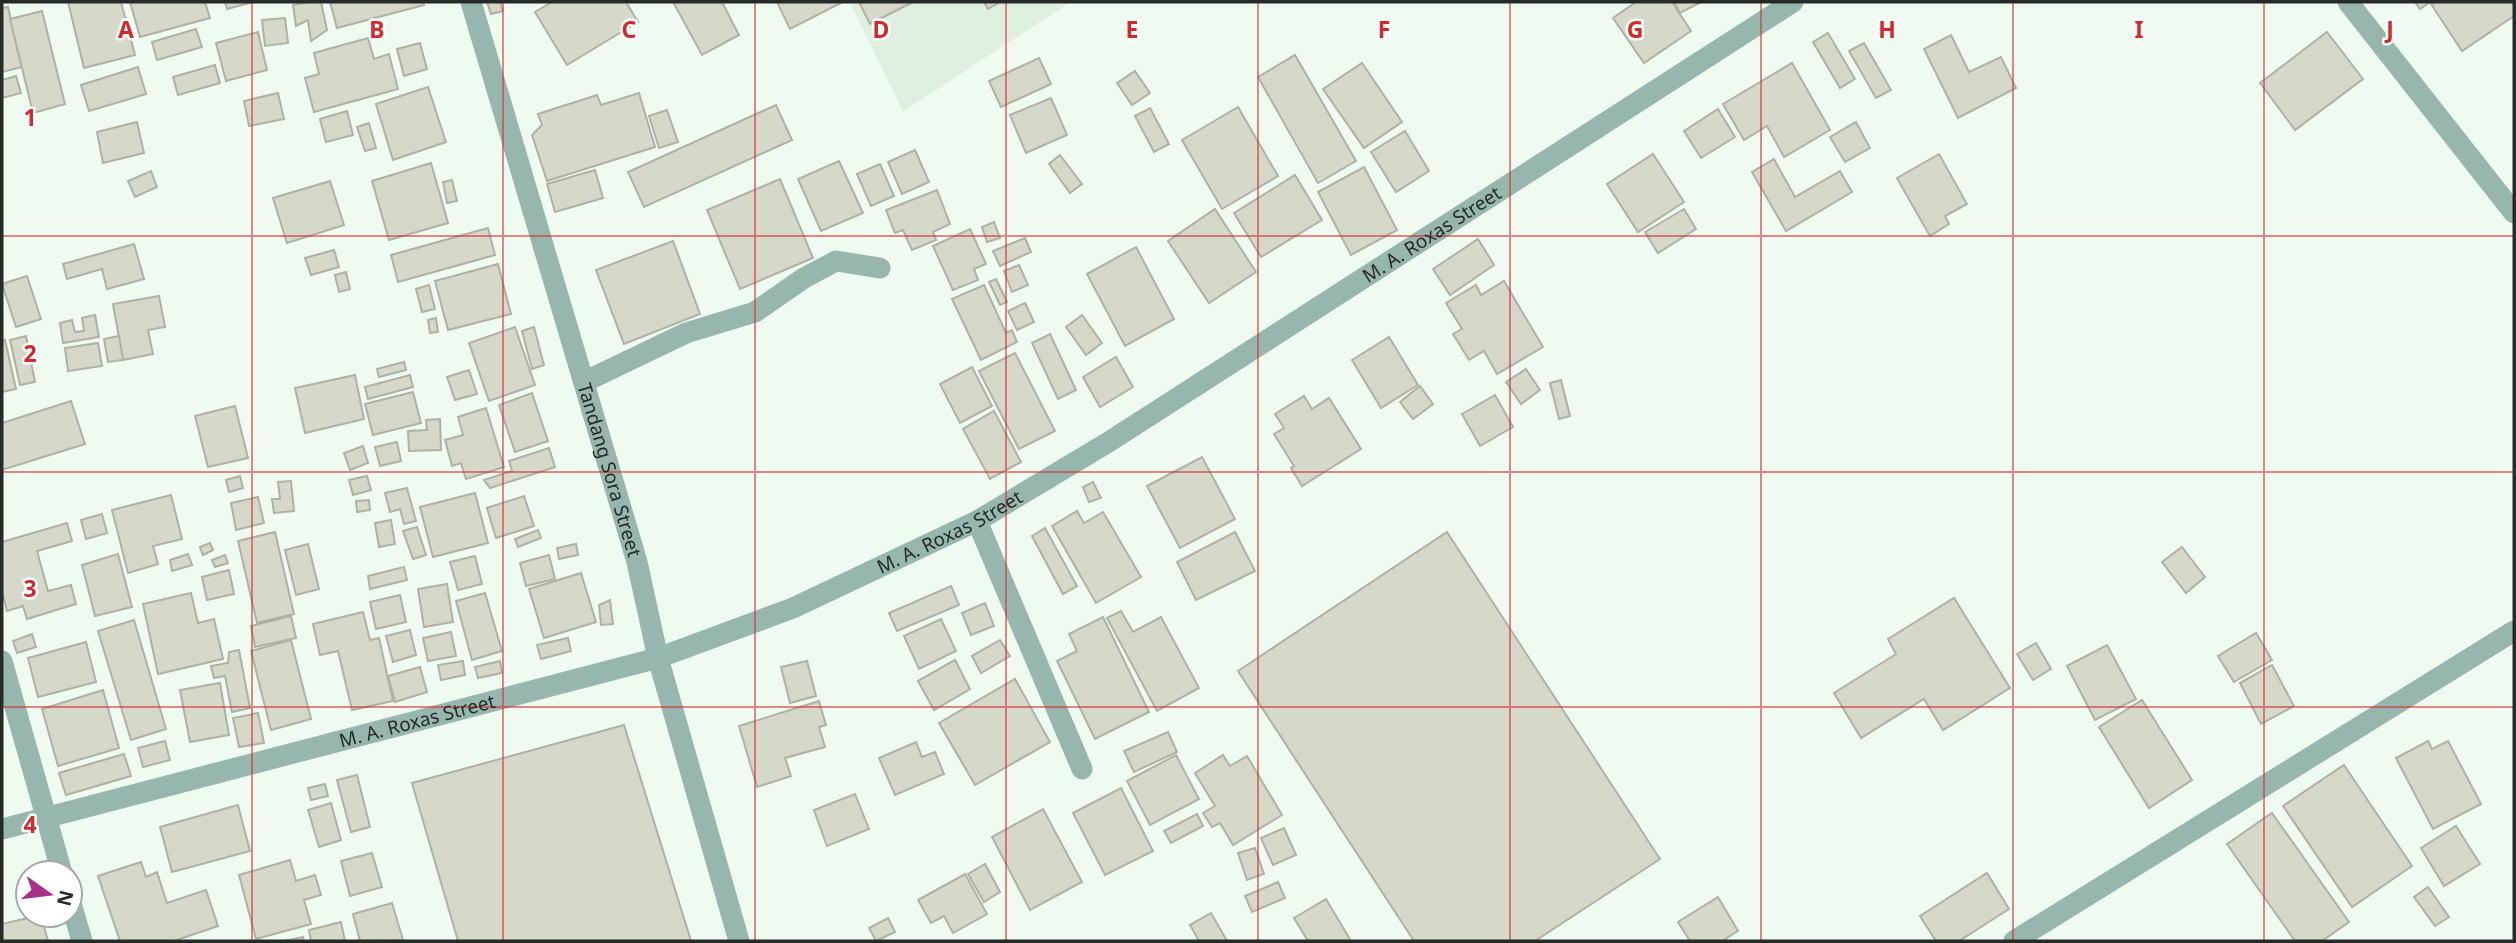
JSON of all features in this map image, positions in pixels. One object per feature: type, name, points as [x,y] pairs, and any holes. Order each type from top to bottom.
[{"type":"street","name":"Tandang Sora Street","points":[[471,2],[637,562],[658,658],[739,941]]},
{"type":"street","name":"M. A. Roxas Street","points":[[2,830],[658,658],[793,608],[976,521],[1107,443],[1793,2]]},
{"type":"street","points":[[2348,2],[2514,213]]},
{"type":"street","points":[[584,382],[686,333],[755,312],[804,278],[836,261],[880,268]]},
{"type":"street","points":[[976,521],[1082,769]]},
{"type":"street","points":[[2014,941],[2514,631]]},
{"type":"street","points":[[2,661],[58,859]]},
{"type":"shaded area","points":[[850,2],[1070,2],[903,112]]},
{"type":"building","points":[[68,2],[121,2],[135,55],[84,68]]},
{"type":"building","points":[[130,2],[205,2],[210,18],[140,37]]},
{"type":"building","points":[[225,2],[253,2],[227,9]]},
{"type":"building","points":[[321,2],[327,30],[311,41],[308,20],[296,26],[293,5]]},
{"type":"building","points":[[330,2],[423,2],[424,5],[337,28]]},
{"type":"building","points":[[487,2],[500,2],[503,11],[491,14]]},
{"type":"building","points":[[552,2],[626,2],[638,22],[567,65],[535,12]]},
{"type":"building","points":[[673,2],[722,2],[739,35],[702,55]]},
{"type":"building","points":[[777,2],[840,2],[841,3],[790,29]]},
{"type":"building","points":[[859,2],[913,2],[870,24]]},
{"type":"building","points":[[984,2],[1000,2],[988,9]]},
{"type":"building","points":[[1636,2],[1672,2],[1691,31],[1644,63],[1613,18]]},
{"type":"building","points":[[1674,2],[1701,2],[1680,13]]},
{"type":"building","points":[[2415,2],[2430,2],[2420,9]]},
{"type":"building","points":[[2514,2],[2514,16],[2462,51],[2431,4]]},
{"type":"building","points":[[8,7],[22,67],[2,72],[2,8]]},
{"type":"building","points":[[42,11],[65,104],[33,113],[10,19]]},
{"type":"building","points":[[285,18],[288,43],[265,46],[262,20]]},
{"type":"building","points":[[196,29],[202,47],[157,60],[152,42]]},
{"type":"building","points":[[258,32],[267,70],[226,81],[216,43]]},
{"type":"building","points":[[2327,32],[2363,79],[2295,130],[2260,83]]},
{"type":"building","points":[[1828,33],[1855,79],[1840,88],[1813,42]]},
{"type":"building","points":[[1951,35],[1969,72],[2001,57],[2016,88],[1958,118],[1924,49]]},
{"type":"building","points":[[368,38],[374,59],[389,54],[398,89],[314,112],[305,78],[319,74],[314,53]]},
{"type":"building","points":[[420,43],[427,69],[404,76],[397,49]]},
{"type":"building","points":[[1864,43],[1891,90],[1876,98],[1849,51]]},
{"type":"building","points":[[1295,55],[1356,161],[1318,183],[1258,77]]},
{"type":"building","points":[[1039,58],[1051,84],[1001,107],[989,81]]},
{"type":"building","points":[[1362,63],[1402,122],[1364,148],[1323,89]]},
{"type":"building","points":[[1792,63],[1830,130],[1784,157],[1767,126],[1744,140],[1723,104]]},
{"type":"building","points":[[215,65],[220,83],[178,95],[173,77]]},
{"type":"building","points":[[138,67],[146,94],[89,111],[81,85]]},
{"type":"building","points":[[1135,71],[1150,93],[1132,105],[1117,83]]},
{"type":"building","points":[[16,76],[21,93],[2,98],[2,80]]},
{"type":"building","points":[[428,87],[446,142],[393,160],[376,104]]},
{"type":"building","points":[[278,93],[284,119],[249,126],[244,101]]},
{"type":"building","points":[[639,93],[655,147],[547,181],[532,135],[542,125],[538,114],[597,95],[601,105]]},
{"type":"building","points":[[1051,98],[1067,135],[1026,153],[1010,115]]},
{"type":"building","points":[[776,105],[792,140],[644,207],[628,172]]},
{"type":"building","points":[[1238,107],[1278,176],[1222,209],[1182,140]]},
{"type":"building","points":[[1150,108],[1169,144],[1154,152],[1135,116]]},
{"type":"building","points":[[1718,109],[1735,137],[1701,158],[1684,131]]},
{"type":"building","points":[[667,110],[678,142],[659,148],[649,116]]},
{"type":"building","points":[[347,111],[353,135],[326,142],[320,119]]},
{"type":"building","points":[[137,122],[144,153],[103,163],[97,132]]},
{"type":"building","points":[[1856,122],[1870,148],[1845,162],[1830,137]]},
{"type":"building","points":[[369,123],[376,148],[365,151],[357,127]]},
{"type":"building","points":[[1405,131],[1429,171],[1396,192],[1371,152]]},
{"type":"building","points":[[915,150],[929,182],[902,194],[888,162]]},
{"type":"building","points":[[1653,154],[1684,202],[1638,232],[1607,184]]},
{"type":"building","points":[[1939,154],[1967,204],[1945,216],[1949,224],[1930,236],[1897,178]]},
{"type":"building","points":[[1060,155],[1082,184],[1070,193],[1049,164]]},
{"type":"building","points":[[1774,159],[1795,197],[1840,171],[1852,192],[1786,231],[1752,172]]},
{"type":"building","points":[[839,161],[863,213],[821,231],[798,179]]},
{"type":"building","points":[[431,163],[448,223],[389,240],[372,181]]},
{"type":"building","points":[[880,164],[894,196],[871,206],[857,174]]},
{"type":"building","points":[[1364,167],[1397,230],[1351,255],[1318,192]]},
{"type":"building","points":[[595,170],[603,198],[555,212],[547,184]]},
{"type":"building","points":[[151,171],[157,187],[135,197],[128,181]]},
{"type":"building","points":[[1295,175],[1322,220],[1261,257],[1234,213]]},
{"type":"building","points":[[780,179],[813,258],[740,289],[707,210]]},
{"type":"building","points":[[452,180],[457,201],[447,203],[443,182]]},
{"type":"building","points":[[330,181],[344,225],[287,243],[273,198]]},
{"type":"building","points":[[937,190],[950,224],[933,232],[936,240],[912,250],[903,230],[895,233],[886,210]]},
{"type":"building","points":[[1215,209],[1256,272],[1209,303],[1168,241]]},
{"type":"building","points":[[1684,209],[1696,229],[1658,253],[1645,232]]},
{"type":"building","points":[[994,222],[1000,238],[987,242],[982,227]]},
{"type":"building","points":[[488,228],[495,255],[398,282],[391,255]]},
{"type":"building","points":[[970,229],[986,264],[974,269],[978,280],[953,290],[933,246]]},
{"type":"building","points":[[1025,238],[1031,252],[1000,266],[993,251]]},
{"type":"building","points":[[1478,239],[1494,265],[1450,295],[1433,269]]},
{"type":"building","points":[[673,241],[700,314],[624,344],[596,270]]},
{"type":"building","points":[[134,244],[144,279],[107,289],[102,269],[67,279],[63,264]]},
{"type":"building","points":[[1136,247],[1174,319],[1125,346],[1087,274]]},
{"type":"building","points":[[334,250],[339,267],[311,275],[305,258]]},
{"type":"building","points":[[498,264],[511,314],[448,330],[435,281]]},
{"type":"building","points":[[1019,265],[1028,285],[1012,292],[1004,271]]},
{"type":"building","points":[[346,272],[350,289],[339,292],[335,275]]},
{"type":"building","points":[[27,276],[41,319],[16,327],[2,284]]},
{"type":"building","points":[[996,279],[1007,302],[1000,305],[989,282]]},
{"type":"building","points":[[1504,281],[1543,347],[1497,374],[1484,351],[1469,360],[1453,334],[1462,329],[1446,303],[1476,285],[1481,295]]},
{"type":"building","points":[[429,285],[435,309],[422,312],[416,289]]},
{"type":"building","points":[[984,285],[1006,333],[1012,330],[1017,342],[981,360],[952,299]]},
{"type":"building","points":[[159,296],[165,327],[148,330],[153,354],[123,360],[113,304]]},
{"type":"building","points":[[1025,303],[1034,322],[1017,330],[1008,311]]},
{"type":"building","points":[[95,315],[99,337],[63,343],[60,323],[72,320],[75,332],[84,331],[82,318]]},
{"type":"building","points":[[1082,315],[1102,343],[1086,355],[1066,327]]},
{"type":"building","points":[[436,318],[438,332],[430,333],[428,320]]},
{"type":"building","points":[[515,327],[535,385],[489,401],[469,343]]},
{"type":"building","points":[[534,327],[544,365],[532,369],[522,331]]},
{"type":"building","points":[[1050,334],[1076,390],[1058,399],[1032,343]]},
{"type":"building","points":[[26,336],[35,382],[20,385],[10,340]]},
{"type":"building","points":[[119,336],[123,360],[108,362],[104,339]]},
{"type":"building","points":[[1389,337],[1418,385],[1381,408],[1352,360]]},
{"type":"building","points":[[5,340],[16,389],[2,392],[2,341]]},
{"type":"building","points":[[98,343],[102,366],[68,371],[65,348]]},
{"type":"building","points":[[1015,353],[1055,431],[1019,449],[979,371]]},
{"type":"building","points":[[1116,357],[1133,387],[1100,407],[1083,377]]},
{"type":"building","points":[[404,362],[406,370],[379,377],[377,369]]},
{"type":"building","points":[[972,367],[992,406],[960,423],[940,384]]},
{"type":"building","points":[[1526,369],[1540,390],[1521,404],[1506,382]]},
{"type":"building","points":[[469,370],[477,394],[455,400],[447,377]]},
{"type":"building","points":[[355,375],[364,419],[305,433],[295,388]]},
{"type":"building","points":[[410,375],[413,387],[368,399],[365,387]]},
{"type":"building","points":[[1561,380],[1570,416],[1559,419],[1550,383]]},
{"type":"building","points":[[1420,386],[1433,404],[1413,419],[1400,402]]},
{"type":"building","points":[[413,392],[421,423],[373,435],[365,404]]},
{"type":"building","points":[[532,393],[548,441],[515,452],[499,405]]},
{"type":"building","points":[[1495,395],[1513,427],[1480,446],[1462,414]]},
{"type":"building","points":[[1304,396],[1312,409],[1329,398],[1361,449],[1302,486],[1291,468],[1294,466],[1274,434],[1284,428],[1275,414]]},
{"type":"building","points":[[71,401],[85,444],[2,470],[2,423]]},
{"type":"building","points":[[235,406],[248,458],[208,467],[195,416]]},
{"type":"building","points":[[486,408],[504,467],[466,479],[461,463],[452,466],[445,440],[463,435],[458,417]]},
{"type":"building","points":[[994,411],[1021,462],[990,479],[963,429]]},
{"type":"building","points":[[440,419],[441,450],[409,451],[408,431],[427,430],[426,420]]},
{"type":"building","points":[[397,442],[401,461],[380,466],[375,447]]},
{"type":"building","points":[[363,446],[368,463],[350,470],[344,453]]},
{"type":"building","points":[[549,448],[555,467],[490,488],[484,480],[512,471],[509,461]]},
{"type":"building","points":[[1202,457],[1235,519],[1180,548],[1147,486]]},
{"type":"building","points":[[240,476],[243,488],[229,492],[226,480]]},
{"type":"building","points":[[367,476],[371,490],[353,495],[349,480]]},
{"type":"building","points":[[291,481],[294,511],[274,513],[272,499],[280,499],[278,482]]},
{"type":"building","points":[[1093,482],[1101,498],[1089,502],[1083,487]]},
{"type":"building","points":[[407,488],[416,521],[404,524],[400,509],[390,512],[385,493]]},
{"type":"building","points":[[475,493],[488,543],[433,557],[420,507]]},
{"type":"building","points":[[171,495],[182,539],[153,546],[158,564],[128,573],[112,510]]},
{"type":"building","points":[[524,496],[534,526],[496,538],[487,508]]},
{"type":"building","points":[[258,497],[264,523],[236,530],[231,503]]},
{"type":"building","points":[[369,500],[370,510],[357,512],[356,501]]},
{"type":"building","points":[[1077,511],[1084,523],[1103,512],[1141,577],[1096,603],[1052,526]]},
{"type":"building","points":[[102,514],[107,533],[86,539],[81,520]]},
{"type":"building","points":[[391,520],[395,544],[379,547],[375,523]]},
{"type":"building","points":[[67,523],[72,541],[37,551],[48,591],[71,585],[76,604],[27,619],[23,606],[7,611],[2,591],[2,542]]},
{"type":"building","points":[[417,527],[426,555],[413,559],[403,531]]},
{"type":"building","points":[[1045,528],[1077,586],[1063,594],[1032,536]]},
{"type":"building","points":[[538,530],[541,538],[518,547],[515,539]]},
{"type":"building","points":[[275,532],[294,614],[257,623],[238,541]]},
{"type":"building","points":[[1235,532],[1255,571],[1196,600],[1177,562]]},
{"type":"building","points":[[1447,532],[1660,859],[1535,941],[1414,941],[1238,671]]},
{"type":"building","points":[[210,543],[213,550],[203,555],[200,547]]},
{"type":"building","points":[[308,544],[319,589],[296,595],[285,550]]},
{"type":"building","points":[[576,544],[578,555],[559,559],[557,548]]},
{"type":"building","points":[[2182,547],[2205,577],[2186,593],[2162,562]]},
{"type":"building","points":[[118,554],[132,607],[95,616],[82,565]]},
{"type":"building","points":[[188,554],[192,565],[172,571],[170,560]]},
{"type":"building","points":[[225,555],[228,563],[215,567],[212,560]]},
{"type":"building","points":[[549,555],[555,579],[526,586],[520,563]]},
{"type":"building","points":[[475,556],[482,584],[458,590],[450,562]]},
{"type":"building","points":[[404,567],[407,580],[370,589],[368,576]]},
{"type":"building","points":[[229,570],[234,594],[207,600],[202,577]]},
{"type":"building","points":[[581,573],[596,622],[544,638],[529,589]]},
{"type":"building","points":[[447,584],[453,622],[424,627],[418,589]]},
{"type":"building","points":[[951,586],[959,605],[897,631],[889,613]]},
{"type":"building","points":[[191,593],[198,623],[214,619],[223,659],[158,674],[143,604]]},
{"type":"building","points":[[485,593],[502,651],[472,660],[456,601]]},
{"type":"building","points":[[400,595],[406,622],[376,629],[370,602]]},
{"type":"building","points":[[1954,598],[2010,688],[1943,730],[1924,699],[1861,738],[1834,693],[1896,654],[1888,639]]},
{"type":"building","points":[[610,600],[613,624],[601,625],[599,605]]},
{"type":"building","points":[[985,603],[994,626],[971,635],[962,613]]},
{"type":"building","points":[[1121,611],[1133,632],[1161,617],[1199,688],[1157,711],[1107,618]]},
{"type":"building","points":[[363,612],[370,640],[379,638],[393,701],[352,710],[338,651],[320,655],[313,624]]},
{"type":"building","points":[[291,616],[296,638],[255,647],[251,626]]},
{"type":"building","points":[[1103,617],[1149,712],[1095,739],[1057,661],[1077,651],[1069,634]]},
{"type":"building","points":[[941,619],[956,651],[919,669],[904,636]]},
{"type":"building","points":[[134,620],[166,729],[131,740],[98,631]]},
{"type":"building","points":[[410,630],[416,655],[393,662],[386,636]]},
{"type":"building","points":[[451,632],[456,656],[428,661],[423,638]]},
{"type":"building","points":[[2256,633],[2272,660],[2234,682],[2218,656]]},
{"type":"building","points":[[32,634],[36,647],[17,653],[13,641]]},
{"type":"building","points":[[568,638],[571,651],[541,659],[537,645]]},
{"type":"building","points":[[291,640],[311,719],[271,730],[251,651]]},
{"type":"building","points":[[1000,640],[1010,656],[981,673],[972,656]]},
{"type":"building","points":[[86,642],[96,682],[38,697],[28,658]]},
{"type":"building","points":[[2036,643],[2051,669],[2033,680],[2017,654]]},
{"type":"building","points":[[2107,645],[2136,699],[2095,720],[2067,666]]},
{"type":"building","points":[[239,650],[250,708],[232,712],[225,676],[214,678],[211,666],[228,663],[229,652]]},
{"type":"building","points":[[955,660],[970,689],[934,710],[918,681]]},
{"type":"building","points":[[463,661],[465,675],[441,680],[438,665]]},
{"type":"building","points":[[500,661],[502,673],[478,678],[475,667]]},
{"type":"building","points":[[807,661],[816,696],[790,703],[781,667]]},
{"type":"building","points":[[2272,665],[2294,706],[2261,724],[2240,683]]},
{"type":"building","points":[[420,667],[427,692],[395,702],[388,676]]},
{"type":"building","points":[[1015,679],[1050,742],[975,785],[939,723]]},
{"type":"building","points":[[220,683],[229,735],[190,742],[180,690]]},
{"type":"building","points":[[103,690],[119,748],[58,766],[42,709]]},
{"type":"building","points":[[2142,700],[2192,780],[2149,808],[2099,727]]},
{"type":"building","points":[[819,701],[826,725],[819,727],[825,747],[785,758],[791,776],[757,787],[739,726]]},
{"type":"building","points":[[258,713],[264,743],[239,747],[233,718]]},
{"type":"building","points":[[624,725],[691,941],[458,941],[412,783]]},
{"type":"building","points":[[1168,732],[1177,752],[1134,772],[1124,751]]},
{"type":"building","points":[[165,741],[170,760],[143,767],[138,748]]},
{"type":"building","points":[[2428,741],[2432,749],[2448,741],[2481,804],[2433,829],[2396,758]]},
{"type":"building","points":[[916,742],[922,757],[935,752],[944,774],[895,795],[879,758]]},
{"type":"building","points":[[124,754],[131,776],[66,795],[59,773]]},
{"type":"building","points":[[1176,755],[1199,799],[1150,825],[1127,781]]},
{"type":"building","points":[[1223,755],[1230,766],[1247,756],[1282,815],[1233,845],[1220,823],[1212,827],[1203,813],[1215,806],[1195,773]]},
{"type":"building","points":[[2344,765],[2412,866],[2352,907],[2283,806]]},
{"type":"building","points":[[357,775],[370,827],[351,832],[337,780]]},
{"type":"building","points":[[325,784],[328,796],[311,800],[308,788]]},
{"type":"building","points":[[1121,788],[1153,851],[1105,875],[1073,813]]},
{"type":"building","points":[[855,794],[869,829],[827,846],[814,810]]},
{"type":"building","points":[[331,803],[341,840],[319,847],[308,810]]},
{"type":"building","points":[[238,805],[250,851],[172,872],[160,827]]},
{"type":"building","points":[[1043,809],[1082,882],[1030,910],[992,837]]},
{"type":"building","points":[[2272,813],[2349,922],[2322,941],[2295,941],[2227,844]]},
{"type":"building","points":[[1197,814],[1203,826],[1171,843],[1164,831]]},
{"type":"building","points":[[2456,826],[2480,864],[2444,886],[2421,848]]},
{"type":"building","points":[[1284,828],[1296,855],[1273,865],[1261,838]]},
{"type":"building","points":[[1255,848],[1264,874],[1247,880],[1238,853]]},
{"type":"building","points":[[372,853],[382,887],[350,896],[341,861]]},
{"type":"building","points":[[290,860],[296,881],[315,875],[321,895],[304,900],[311,924],[256,939],[239,875]]},
{"type":"building","points":[[141,862],[146,877],[157,872],[167,903],[206,890],[218,926],[174,941],[120,941],[98,876]]},
{"type":"building","points":[[985,864],[1000,892],[984,902],[968,874]]},
{"type":"building","points":[[1987,873],[2009,909],[1959,941],[1936,941],[1920,916]]},
{"type":"building","points":[[965,874],[987,914],[953,933],[944,916],[931,923],[918,900]]},
{"type":"building","points":[[1278,882],[1285,898],[1252,912],[1245,896]]},
{"type":"building","points":[[2428,887],[2449,917],[2435,926],[2414,897]]},
{"type":"building","points":[[1718,897],[1738,931],[1722,941],[1690,941],[1678,922]]},
{"type":"building","points":[[1326,899],[1351,941],[1308,941],[1294,918]]},
{"type":"building","points":[[392,903],[403,940],[360,941],[353,914]]},
{"type":"building","points":[[1211,913],[1227,941],[1199,941],[1190,925]]},
{"type":"building","points":[[888,918],[895,932],[876,941],[869,928]]},
{"type":"building","points":[[14,921],[14,929],[45,929],[48,941],[2,941],[2,924]]},
{"type":"building","points":[[341,922],[345,941],[311,941],[309,930]]},
{"type":"building","points":[[303,937],[304,941],[284,941]]}]
